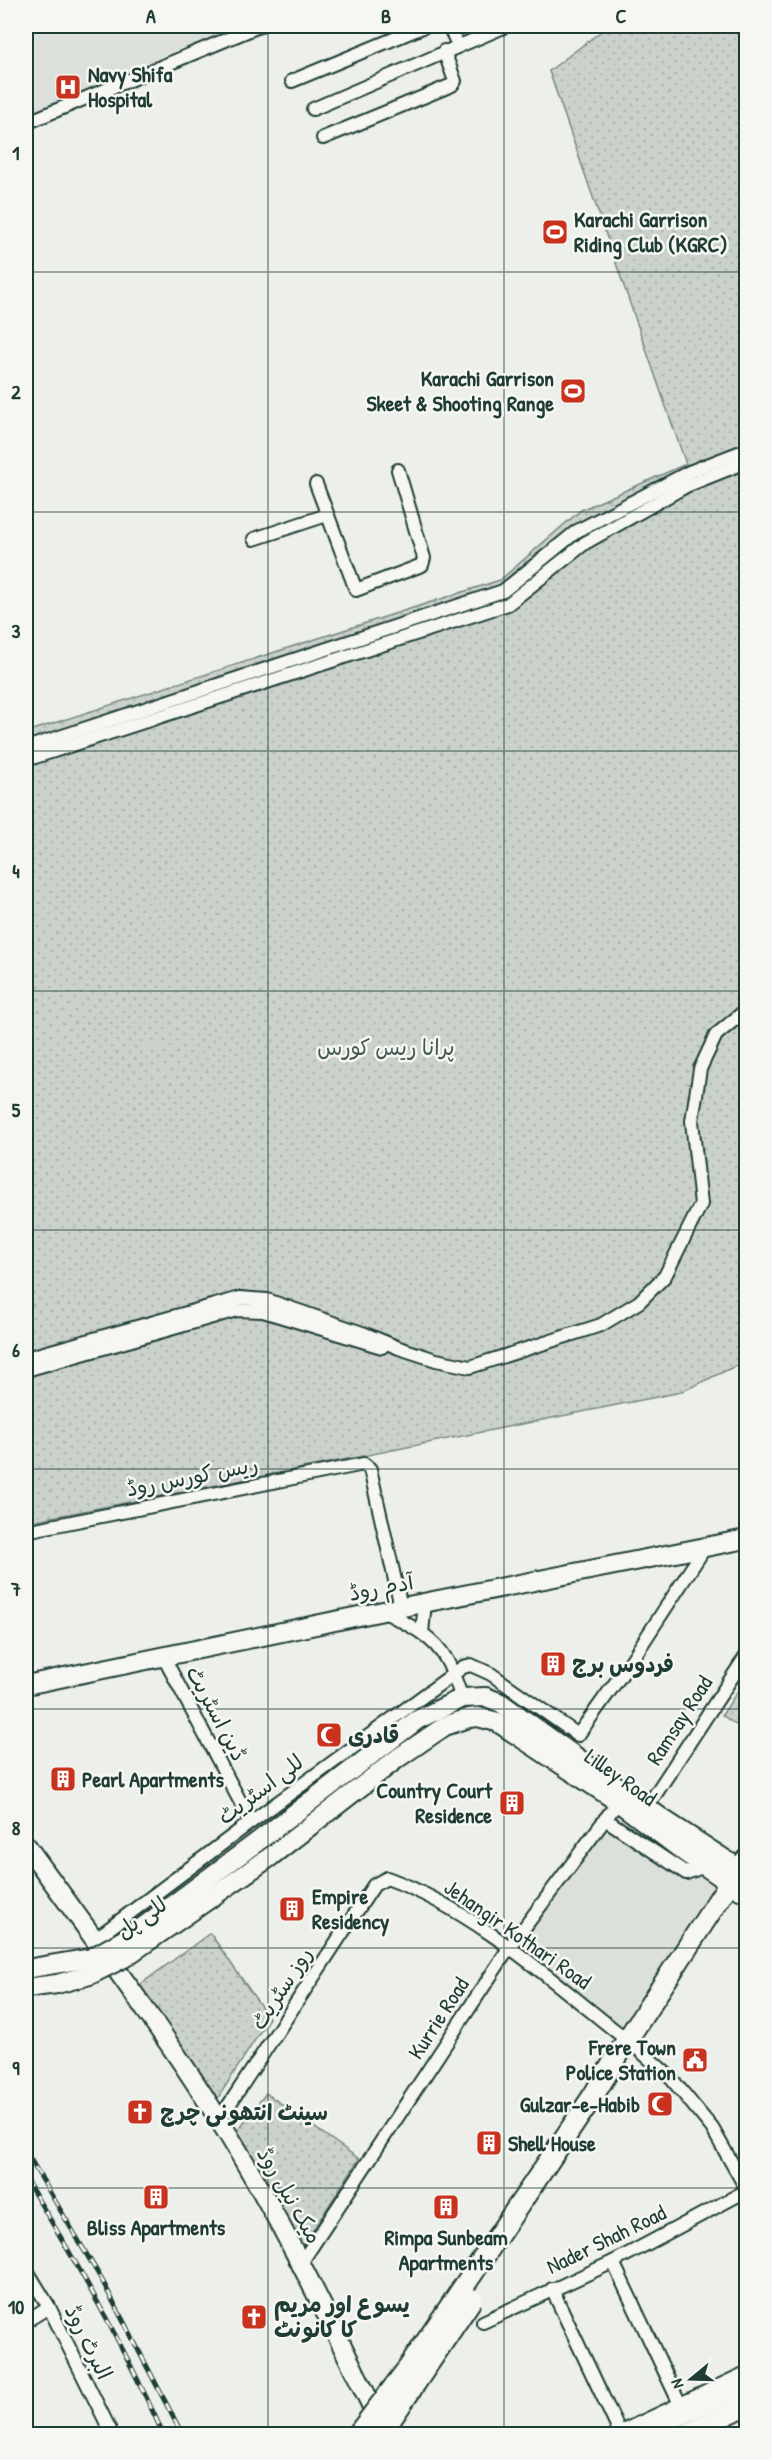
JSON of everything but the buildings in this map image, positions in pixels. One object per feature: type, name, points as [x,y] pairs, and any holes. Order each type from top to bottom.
[{"type":"main road","name":"آدم روڈ","points":[[26,1682],[747,1539]]},
{"type":"main road","name":"Lilley Road","points":[[462,1698],[486,1697],[501,1703],[647,1807],[708,1858]]},
{"type":"main road","name":"للی پل","points":[[26,1970],[91,1958],[132,1935],[417,1720],[462,1698]]},
{"type":"main road","name":"Lilley Road","points":[[469,1718],[478,1717],[497,1722],[618,1802],[687,1854],[708,1858],[742,1872]]},
{"type":"main road","name":"للی پل","points":[[26,1988],[90,1975],[124,1958],[270,1857],[420,1742],[445,1726],[469,1718]]},
{"type":"main road","name":"میک نیل روڈ","points":[[26,1845],[151,2018],[219,2120],[301,2263],[386,2434]]},
{"type":"main road","points":[[381,2434],[742,1872],[708,1858]]},
{"type":"main road","points":[[358,2434],[415,2358],[601,2094]]},
{"type":"main road","points":[[640,2434],[747,2384]]},
{"type":"main road","points":[[692,2432],[746,2405]]},
{"type":"street","points":[[26,123],[259,26]]},
{"type":"street","points":[[291,81],[425,26]]},
{"type":"street","points":[[449,26],[458,45]]},
{"type":"street","points":[[313,109],[506,26]]},
{"type":"street","points":[[323,138],[452,85],[455,81],[444,51]]},
{"type":"street","points":[[26,748],[503,591],[577,531],[689,472],[747,450]]},
{"type":"street","points":[[26,760],[508,604],[585,543],[687,486],[747,462]]},
{"type":"street","points":[[316,483],[356,590],[422,565],[424,558],[398,470]]},
{"type":"street","points":[[254,539],[327,515]]},
{"type":"street","points":[[26,1358],[240,1298],[267,1300],[399,1348],[436,1360],[470,1367],[601,1325],[639,1302],[665,1276],[701,1204],[692,1121],[700,1070],[716,1035],[747,1010]]},
{"type":"street","points":[[26,1370],[237,1310],[263,1311],[375,1346],[399,1348]]},
{"type":"street","name":"ریس کورس روڈ","points":[[26,1531],[364,1464],[370,1469],[401,1607]]},
{"type":"street","points":[[452,1673],[471,1665],[479,1668],[578,1735],[706,1546]]},
{"type":"street","points":[[422,1633],[425,1603]]},
{"type":"street","points":[[383,1611],[422,1633],[445,1656],[462,1698]]},
{"type":"street","name":"ڈین اسٹریٹ","points":[[163,1656],[251,1822]]},
{"type":"street","name":"Ramsay Road","points":[[647,1807],[747,1656]]},
{"type":"street","name":"للی اسٹریٹ","points":[[94,1940],[452,1673]]},
{"type":"street","name":"Kurrie Road","points":[[301,2263],[509,1948],[618,1802]]},
{"type":"street","points":[[605,1819],[686,1873],[708,1858]]},
{"type":"street","name":"Jehangir Kothari Road","points":[[379,1881],[387,1878],[412,1887],[439,1901],[509,1948],[631,2043],[670,2077],[712,2128],[747,2190]]},
{"type":"street","name":"روز سٹریٹ","points":[[219,2120],[379,1881]]},
{"type":"street","name":"Nader Shah Road","points":[[483,2322],[613,2262],[747,2190]]},
{"type":"street","points":[[613,2262],[680,2404]]},
{"type":"street","name":"البرٹ روڈ","points":[[26,2269],[49,2307],[112,2434]]},
{"type":"street","points":[[552,2289],[618,2434],[747,2373]]},
{"type":"street","points":[[26,2321],[49,2307]]},
{"type":"shaded area","name":"Navy Shifa Hospital","points":[[26,26],[259,26],[26,123]]},
{"type":"shaded area","points":[[607,1800],[734,1871],[627,2040],[509,1948]]},
{"type":"green space","name":"پرانا ریس کورس","points":[[608,26],[731,26],[741,39],[746,55],[746,1361],[681,1392],[26,1522],[26,732],[500,580],[581,510],[686,464],[549,71]]},
{"type":"green space","points":[[746,1678],[746,1732],[722,1715]]},
{"type":"green space","points":[[210,1933],[269,2018],[216,2101],[137,1987]]},
{"type":"green space","points":[[266,2093],[359,2159],[301,2249],[235,2134]]},
{"type":"railway","points":[[26,2152],[103,2282],[182,2434]]},
{"type":"railway","points":[[26,2180],[99,2305],[163,2434]]},
{"type":"place","name":"Navy Shifa Hospital","points":[[68,87]]},
{"type":"place","name":"Karachi Garrison Riding Club (KGRC)","points":[[555,232]]},
{"type":"place","name":"Karachi Garrison Skeet & Shooting Range","points":[[573,391]]},
{"type":"place","name":"فردوس برج","points":[[553,1664]]},
{"type":"place","name":"قادری","points":[[329,1735]]},
{"type":"place","name":"Pearl Apartments","points":[[63,1779]]},
{"type":"place","name":"Country Court Residence","points":[[512,1803]]},
{"type":"place","name":"Empire Residency","points":[[292,1909]]},
{"type":"place","name":"Frere Town Police Station","points":[[695,2060]]},
{"type":"place","name":"Gulzar-e-Habib","points":[[660,2104]]},
{"type":"place","name":"سینٹ انتھونی چرچ","points":[[140,2112]]},
{"type":"place","name":"Shell House","points":[[489,2143]]},
{"type":"place","name":"Bliss Apartments","points":[[156,2197]]},
{"type":"place","name":"Rimpa Sunbeam Apartments","points":[[446,2207]]},
{"type":"place","name":"یسوع اور مریم کا کانونٹ","points":[[254,2317]]}]
